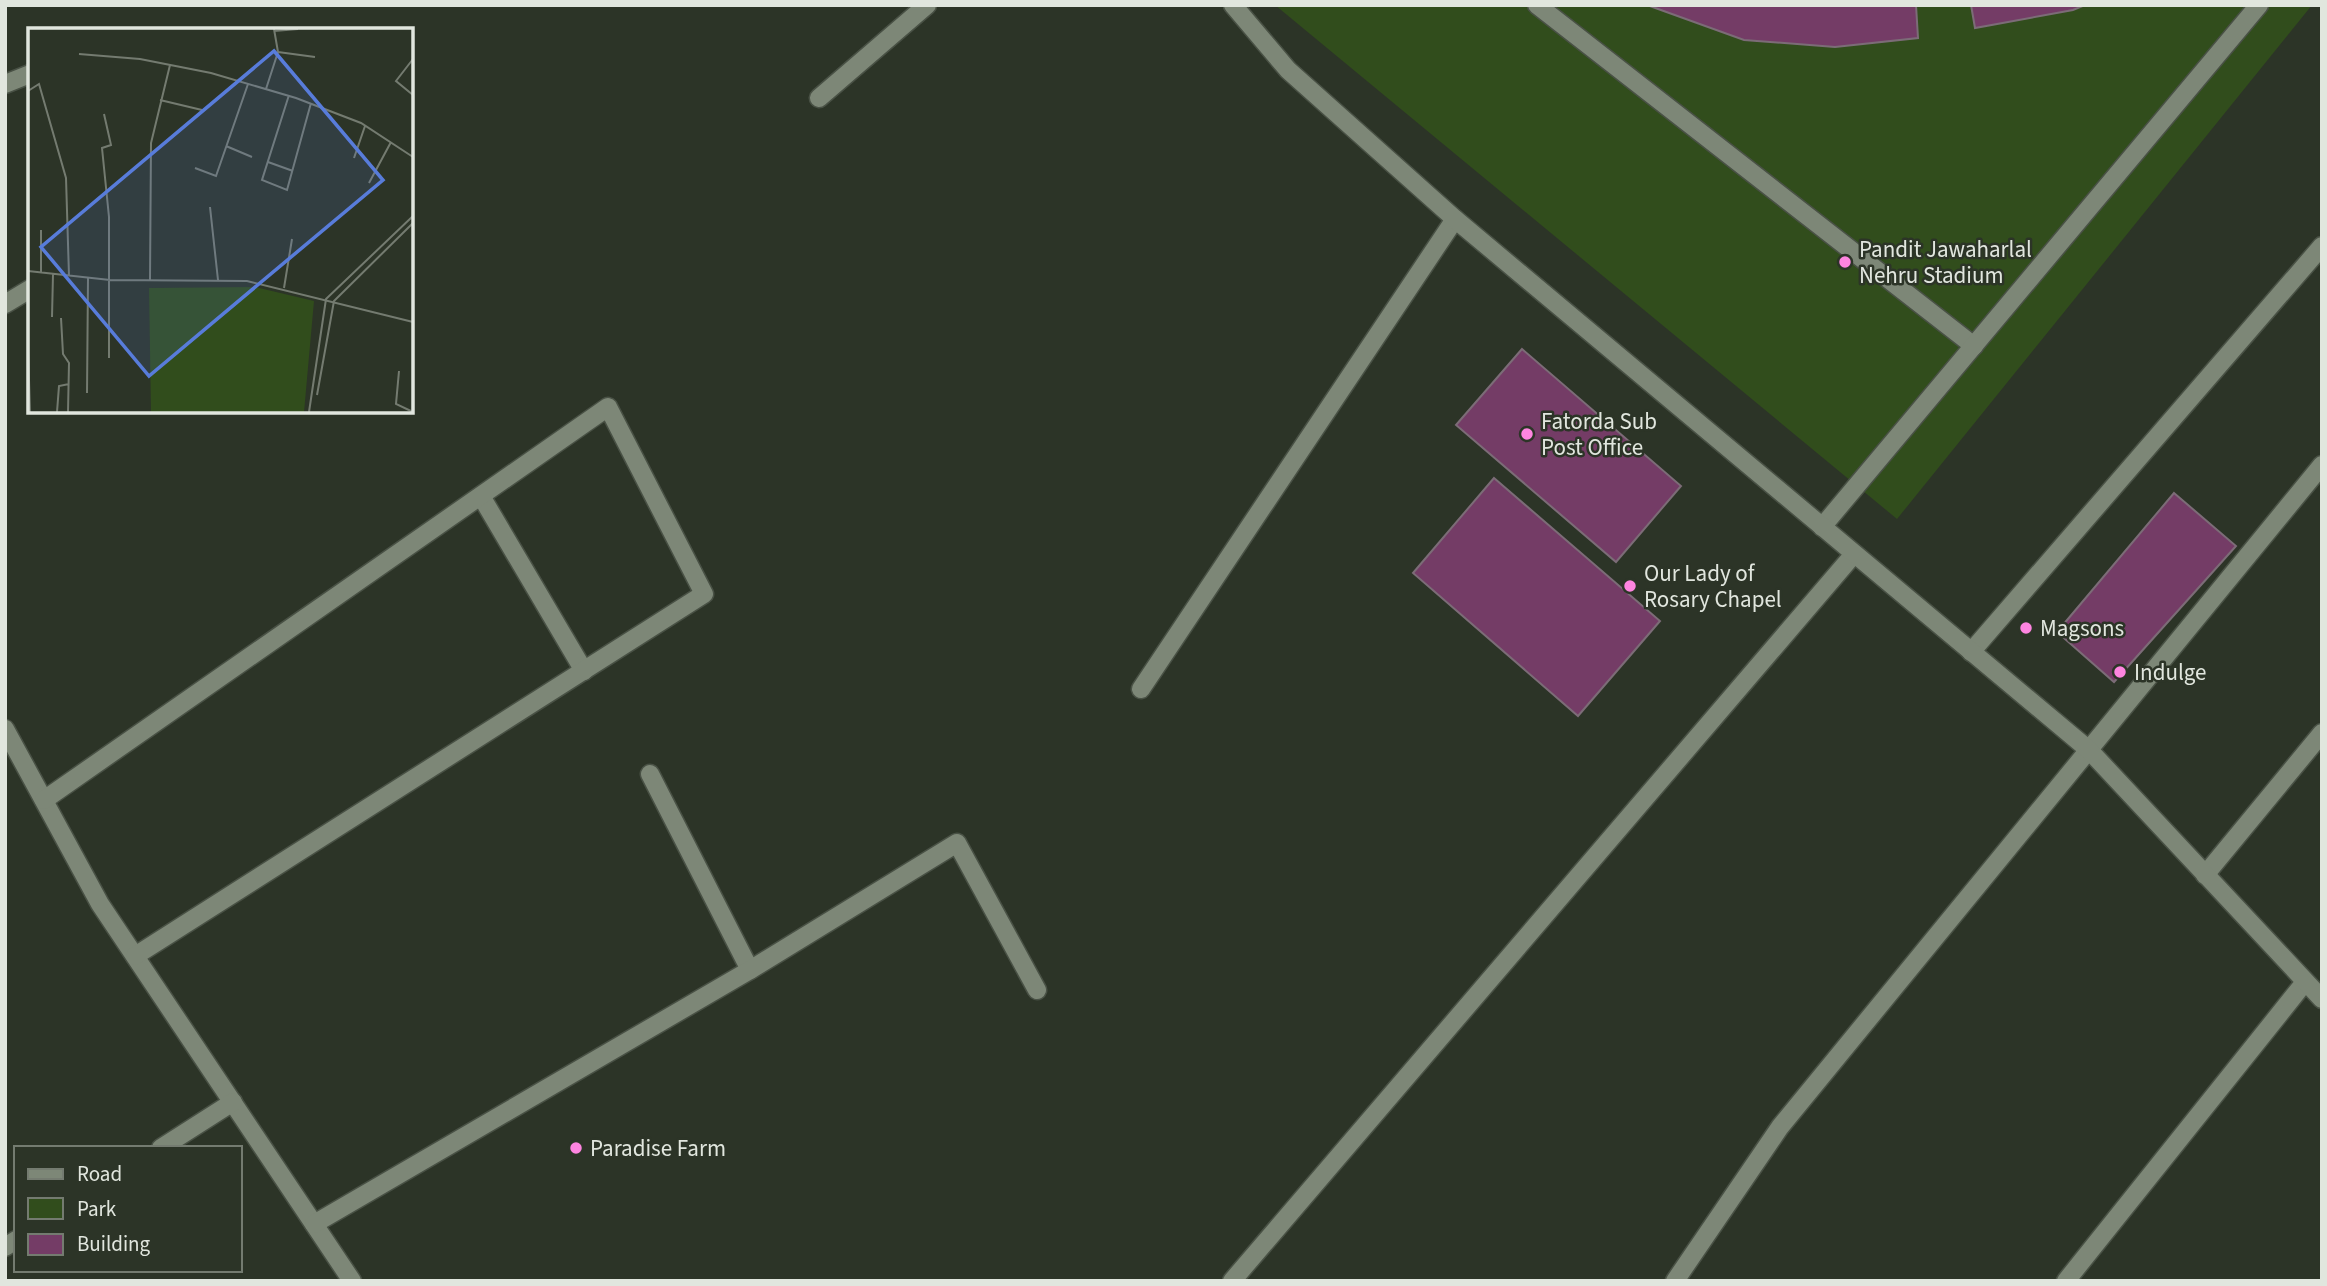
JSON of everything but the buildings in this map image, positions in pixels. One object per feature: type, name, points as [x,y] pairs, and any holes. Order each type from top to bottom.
[{"type":"street","points":[[819,98],[927,5]]},
{"type":"street","points":[[1233,5],[1288,70],[1455,219],[2089,750],[2322,999]]},
{"type":"street","points":[[1537,5],[1974,346]]},
{"type":"street","points":[[1822,527],[2259,5]]},
{"type":"street","points":[[5,84],[28,75]]},
{"type":"street","points":[[1141,689],[1455,219]]},
{"type":"street","points":[[1971,652],[2322,246]]},
{"type":"street","points":[[5,304],[28,290]]},
{"type":"street","points":[[44,800],[608,407],[704,594],[135,956]]},
{"type":"street","points":[[1675,1281],[1780,1127],[2322,465]]},
{"type":"street","points":[[481,496],[584,671]]},
{"type":"street","points":[[1232,1281],[1854,554]]},
{"type":"street","points":[[5,729],[100,904],[352,1281]]},
{"type":"street","points":[[2205,875],[2322,733]]},
{"type":"street","points":[[650,774],[750,970]]},
{"type":"street","points":[[314,1224],[750,970],[957,843],[1037,990]]},
{"type":"street","points":[[2066,1281],[2305,982]]},
{"type":"street","points":[[164,1146],[233,1102]]},
{"type":"green space","name":"Pandit Jawaharlal Nehru Stadium","points":[[1275,5],[2312,5],[1897,519]]},
{"type":"place","name":"Pandit Jawaharlal Nehru Stadium","points":[[1845,262]]},
{"type":"place","name":"Fatorda Sub Post Office","points":[[1527,434]]},
{"type":"place","name":"Our Lady of Rosary Chapel","points":[[1630,586]]},
{"type":"place","name":"Magsons","points":[[2026,628]]},
{"type":"place","name":"Indulge","points":[[2120,672]]},
{"type":"place","name":"Paradise Farm","points":[[576,1148]]}]
